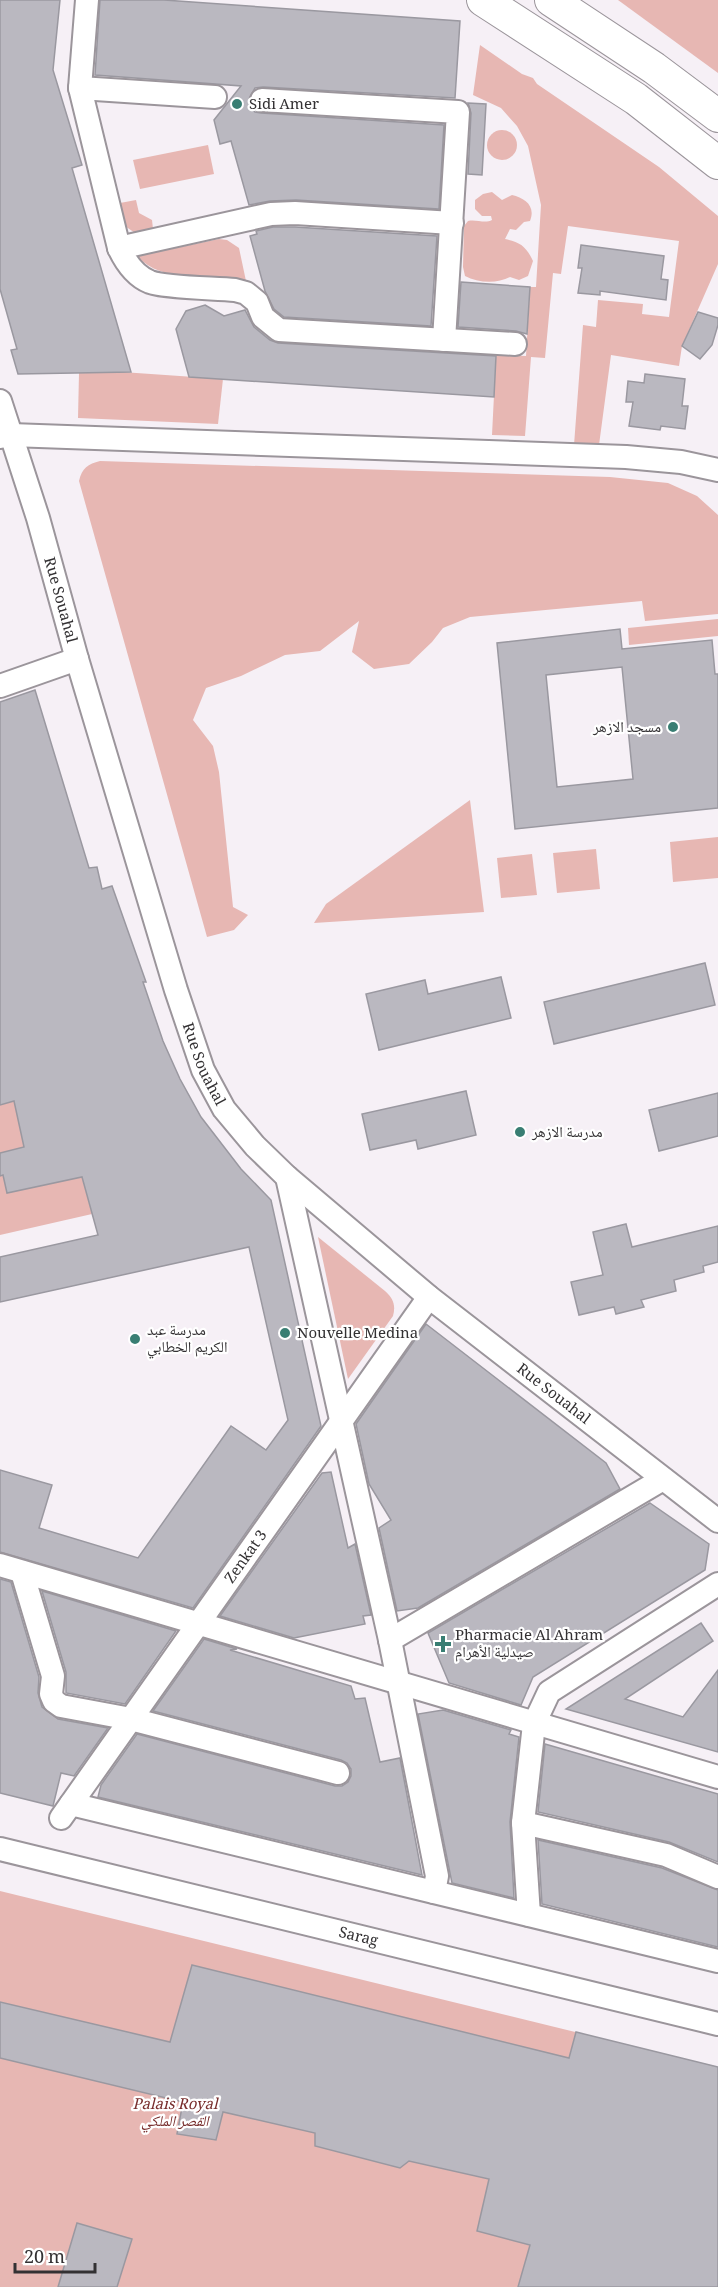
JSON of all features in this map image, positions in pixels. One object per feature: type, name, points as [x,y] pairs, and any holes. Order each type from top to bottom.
[{"type":"main road","points":[[483,0],[636,99],[718,162]]},
{"type":"main road","points":[[551,0],[654,68],[718,117]]},
{"type":"street","points":[[87,0],[80,88],[119,248],[126,264],[139,275],[152,282],[246,293],[257,302],[263,317],[279,330],[515,344]]},
{"type":"street","points":[[80,88],[215,97]]},
{"type":"street","points":[[262,100],[458,112],[444,340]]},
{"type":"street","points":[[119,248],[271,214],[295,213],[452,223]]},
{"type":"street","name":"Rue Souahal","points":[[0,401],[5,436],[38,518],[77,659],[176,990],[203,1070],[224,1109],[255,1146],[287,1177],[429,1296],[718,1521]]},
{"type":"street","points":[[5,436],[626,457],[681,462],[718,470]]},
{"type":"street","points":[[0,686],[77,659]]},
{"type":"street","points":[[287,1177],[390,1640],[437,1876],[434,1892],[718,1961]]},
{"type":"street","name":"Zenkat 3","points":[[429,1296],[66,1811],[434,1892]]},
{"type":"street","points":[[390,1640],[663,1479]]},
{"type":"street","points":[[0,1565],[718,1778]]},
{"type":"street","points":[[22,1572],[52,1676],[51,1694],[54,1701],[61,1706],[131,1719],[338,1773]]},
{"type":"street","points":[[529,1915],[523,1823],[534,1724],[549,1692],[718,1584]]},
{"type":"street","points":[[523,1823],[666,1855],[718,1877]]},
{"type":"street","name":"Sarag","points":[[0,1849],[718,2024]]},
{"type":"green space","points":[[618,0],[718,0],[718,73]]},
{"type":"green space","points":[[480,45],[522,74],[533,78],[537,84],[659,167],[718,216],[718,264],[682,346],[679,366],[611,355],[599,445],[574,445],[583,325],[596,327],[598,300],[643,304],[642,314],[669,317],[679,241],[568,226],[561,274],[553,273],[545,358],[531,357],[525,436],[492,435],[496,355],[526,356],[530,287],[536,287],[541,205],[528,146],[517,126],[501,108],[473,95]]},
{"type":"green space","points":[[502,130],[508,131],[516,139],[516,151],[508,159],[502,160],[496,159],[488,151],[487,145],[488,139],[496,131]]},
{"type":"green space","points":[[208,145],[214,174],[140,189],[133,160]]},
{"type":"green space","points":[[492,192],[502,200],[512,195],[517,196],[528,204],[532,211],[530,221],[524,222],[516,230],[510,229],[505,239],[522,246],[533,261],[528,276],[519,280],[510,277],[488,282],[465,276],[463,267],[464,226],[468,221],[492,220],[491,216],[482,216],[475,209],[475,200],[483,194]]},
{"type":"green space","points":[[136,200],[139,213],[152,220],[153,229],[135,233],[125,226],[120,203]]},
{"type":"green space","points":[[219,239],[227,240],[239,248],[246,281],[174,275],[148,265],[137,256]]},
{"type":"green space","points":[[122,372],[223,379],[218,424],[78,418],[79,373]]},
{"type":"green space","points":[[100,461],[610,477],[668,483],[697,496],[718,515],[718,614],[645,621],[642,601],[470,617],[443,628],[409,664],[374,669],[352,652],[359,621],[320,651],[285,655],[241,676],[206,688],[193,720],[213,746],[219,772],[233,907],[248,915],[234,930],[207,937],[79,481],[86,467]]},
{"type":"green space","points":[[718,619],[718,636],[629,645],[628,628]]},
{"type":"green space","points":[[470,800],[484,912],[314,923],[326,904]]},
{"type":"green space","points":[[718,837],[718,878],[673,882],[670,842]]},
{"type":"green space","points":[[596,849],[600,889],[557,893],[553,853]]},
{"type":"green space","points":[[532,854],[537,895],[501,898],[497,858]]},
{"type":"green space","points":[[58,1089],[92,1214],[0,1235],[0,1105]]},
{"type":"green space","points":[[318,1237],[385,1291],[394,1305],[393,1316],[348,1379]]},
{"type":"green space","name":"Palais Royal القصر الملكي","points":[[0,1891],[718,2067],[718,2287],[0,2287]]},
{"type":"building","points":[[0,0],[60,0],[53,70],[82,165],[72,168],[131,372],[18,374],[11,350],[17,349],[0,289]]},
{"type":"building","name":"Sidi Amer","points":[[100,0],[164,0],[460,21],[455,98],[263,87],[255,88],[249,99],[250,107],[255,112],[261,113],[444,125],[439,209],[296,200],[249,205],[231,141],[220,144],[214,120],[241,86],[95,75]]},
{"type":"building","points":[[468,103],[486,104],[482,175],[468,174],[471,113]]},
{"type":"building","points":[[273,227],[437,236],[431,326],[284,317],[274,309],[265,291],[250,236],[257,234],[256,231]]},
{"type":"building","points":[[581,245],[664,256],[661,279],[668,280],[666,300],[600,291],[600,295],[578,293],[582,268],[578,268]]},
{"type":"building","points":[[461,282],[530,287],[527,334],[516,331],[458,327]]},
{"type":"building","points":[[205,305],[224,316],[245,310],[254,327],[270,340],[278,343],[496,356],[494,397],[189,377],[176,329],[186,311]]},
{"type":"building","points":[[698,312],[718,318],[712,345],[700,359],[682,346]]},
{"type":"building","points":[[645,374],[685,379],[682,406],[688,406],[685,429],[661,426],[660,430],[629,426],[633,402],[626,402],[628,381],[644,383]]},
{"type":"building","name":"مسجد الازهر","points":[[620,629],[622,649],[712,640],[715,674],[718,674],[718,808],[515,829],[497,643]],"holes":[[[622,667],[633,779],[557,787],[546,675]]]},
{"type":"building","points":[[35,690],[89,868],[97,867],[102,889],[112,886],[146,982],[143,982],[163,1041],[180,1079],[201,1117],[241,1169],[271,1200],[321,1426],[193,1608],[0,1552],[0,1470],[52,1485],[39,1528],[138,1558],[231,1426],[266,1450],[288,1420],[249,1247],[0,1302],[0,1257],[98,1235],[82,1177],[7,1193],[3,1175],[0,1176],[0,1153],[24,1147],[14,1101],[0,1105],[0,702]]},
{"type":"building","points":[[705,963],[715,1005],[554,1044],[544,1002]]},
{"type":"building","points":[[501,977],[511,1018],[379,1050],[366,994],[425,980],[428,994]]},
{"type":"building","points":[[466,1091],[476,1135],[418,1149],[416,1140],[370,1150],[362,1114]]},
{"type":"building","points":[[718,1093],[718,1136],[659,1151],[649,1110]]},
{"type":"building","points":[[626,1224],[632,1247],[718,1226],[718,1262],[703,1266],[704,1272],[674,1280],[676,1291],[641,1300],[644,1307],[616,1314],[614,1307],[579,1315],[571,1282],[603,1275],[593,1232]]},
{"type":"building","name":"Nouvelle Medina","points":[[426,1324],[606,1463],[620,1489],[418,1608],[397,1611],[379,1528],[391,1520],[369,1484],[356,1424]]},
{"type":"building","points":[[331,1472],[348,1548],[355,1544],[371,1615],[363,1616],[365,1624],[294,1638],[220,1616],[322,1473]]},
{"type":"building","points":[[650,1503],[709,1544],[705,1570],[533,1677],[521,1705],[449,1683],[428,1633]]},
{"type":"building","points":[[0,1579],[11,1582],[39,1677],[38,1693],[42,1707],[58,1719],[108,1728],[74,1776],[61,1773],[53,1806],[0,1793]]},
{"type":"building","points":[[42,1591],[176,1631],[125,1704],[66,1693],[66,1672]]},
{"type":"building","points":[[701,1623],[713,1641],[625,1699],[683,1717],[718,1670],[718,1752],[566,1709]]},
{"type":"building","points":[[204,1639],[237,1649],[230,1650],[351,1686],[355,1699],[365,1698],[380,1762],[400,1758],[422,1875],[98,1797],[101,1785],[137,1734],[335,1786],[342,1786],[348,1782],[351,1769],[341,1760],[153,1711]]},
{"type":"building","points":[[443,1710],[511,1730],[509,1734],[519,1737],[510,1822],[514,1898],[452,1883],[418,1714]]},
{"type":"building","points":[[545,1744],[718,1794],[718,1862],[669,1842],[538,1812]]},
{"type":"building","points":[[538,1840],[662,1868],[718,1890],[718,1947],[542,1904]]},
{"type":"building","points":[[192,1965],[569,2058],[576,2032],[718,2067],[718,2287],[518,2287],[530,2245],[477,2231],[489,2179],[409,2161],[400,2168],[315,2146],[315,2133],[223,2112],[216,2140],[177,2134],[183,2102],[0,2058],[0,2002],[170,2042]]},
{"type":"building","points":[[77,2223],[132,2239],[117,2287],[58,2287]]},
{"type":"place","name":"Sidi Amer","points":[[237,104]]},
{"type":"place","name":"مسجد الازهر","points":[[673,727]]},
{"type":"place","name":"مدرسة الازهر","points":[[520,1132]]},
{"type":"place","name":"Nouvelle Medina","points":[[285,1333]]},
{"type":"place","name":"مدرسة عبد الكريم الخطابي","points":[[135,1339]]},
{"type":"place","name":"Pharmacie Al Ahram صيدلية الأهرام","points":[[443,1644]]}]
